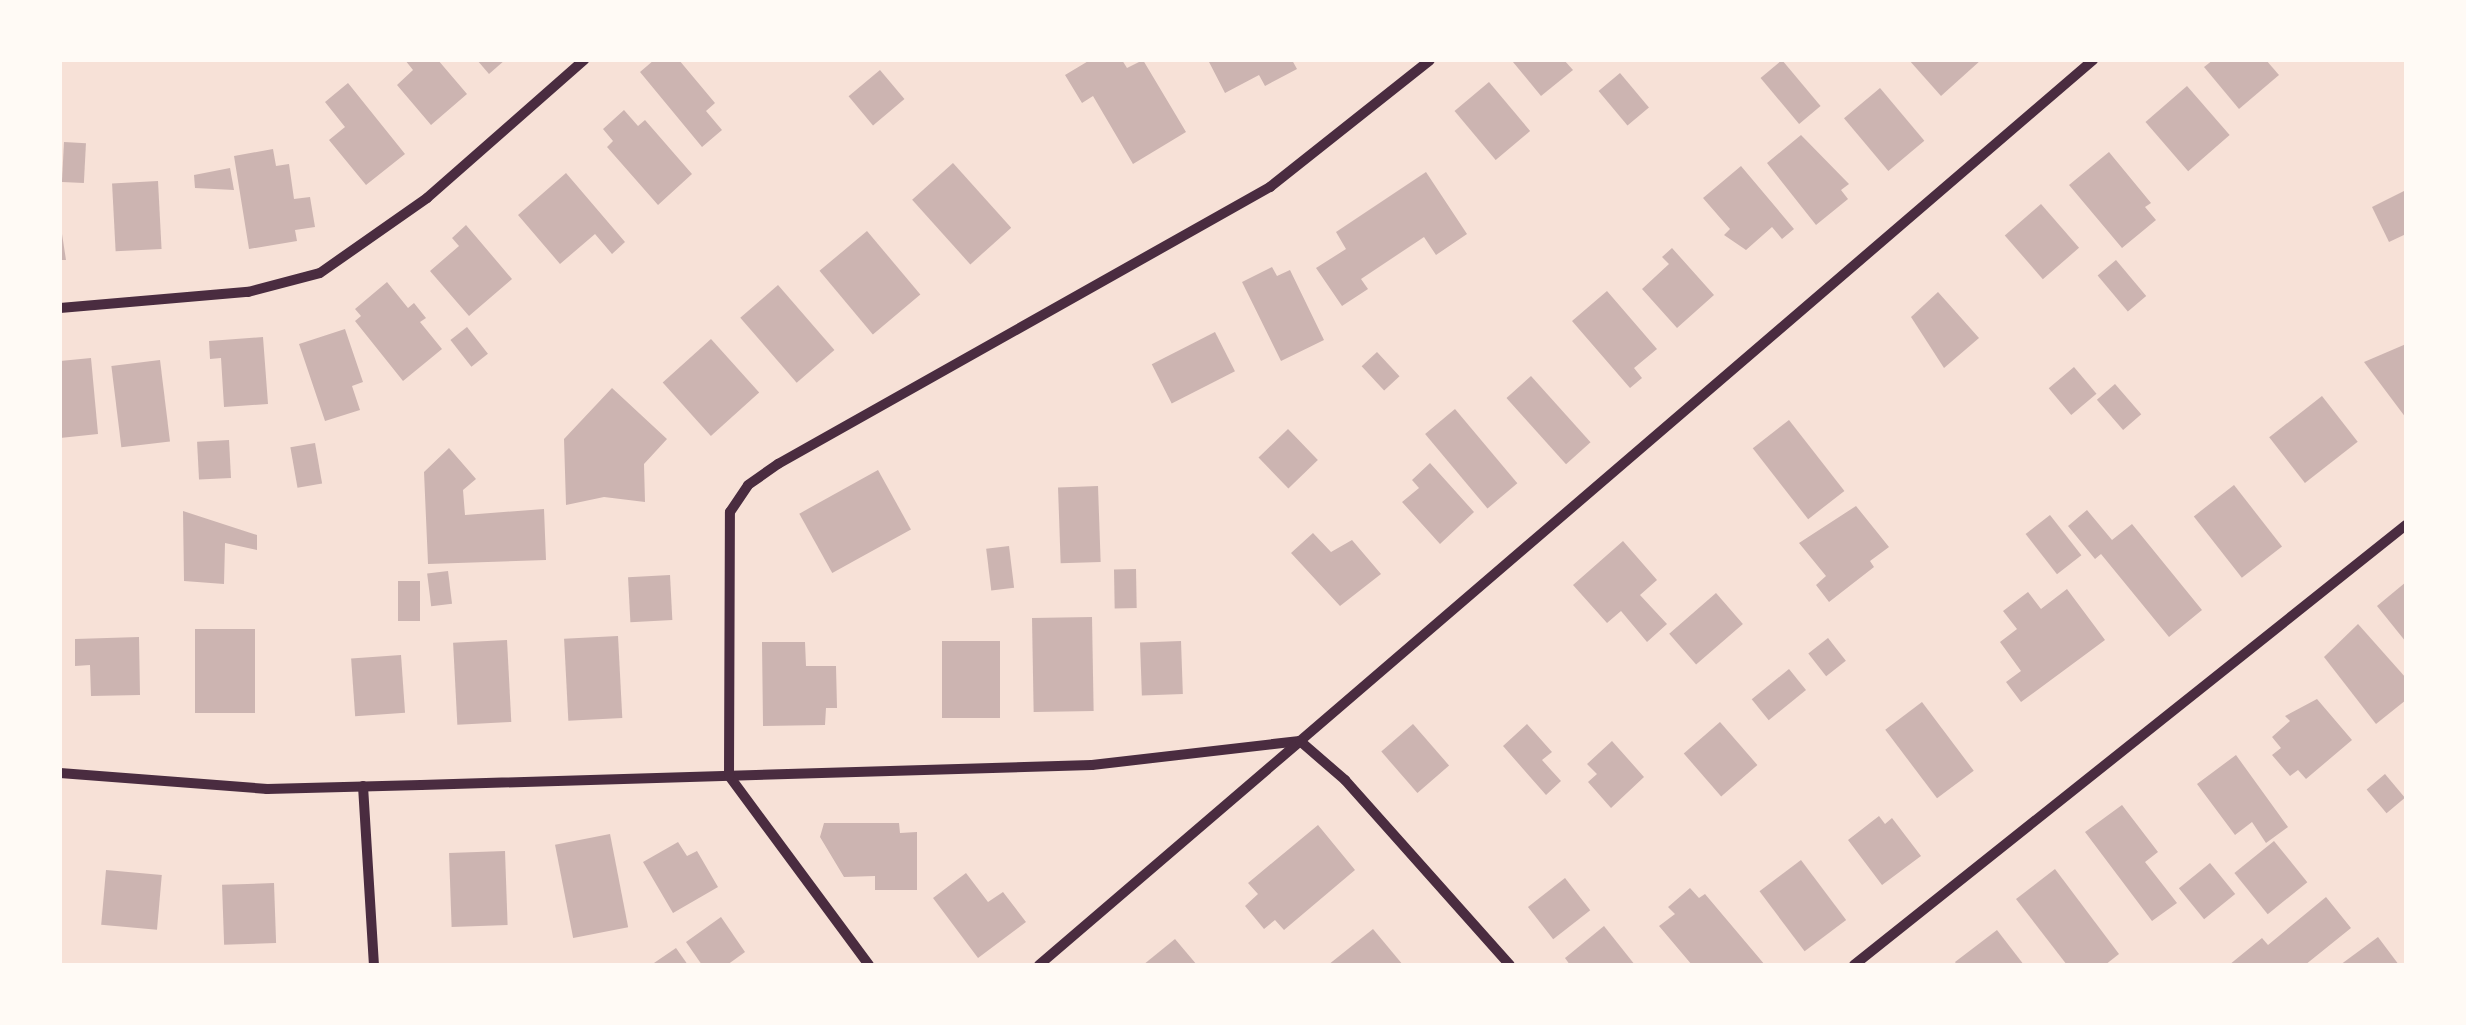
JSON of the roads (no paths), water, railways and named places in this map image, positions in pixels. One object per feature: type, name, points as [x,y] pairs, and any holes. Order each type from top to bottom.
[{"type":"street","points":[[60,308],[248,292],[320,273],[427,198],[584,60]]},
{"type":"street","points":[[869,965],[729,776],[726,544],[730,512],[748,485],[1270,187],[1430,60]]},
{"type":"street","points":[[1039,965],[2093,60]]},
{"type":"street","points":[[1854,965],[2406,525]]},
{"type":"street","points":[[60,773],[266,789],[1092,765],[1300,741],[1345,780],[1510,965]]},
{"type":"street","points":[[363,786],[374,965]]}]
